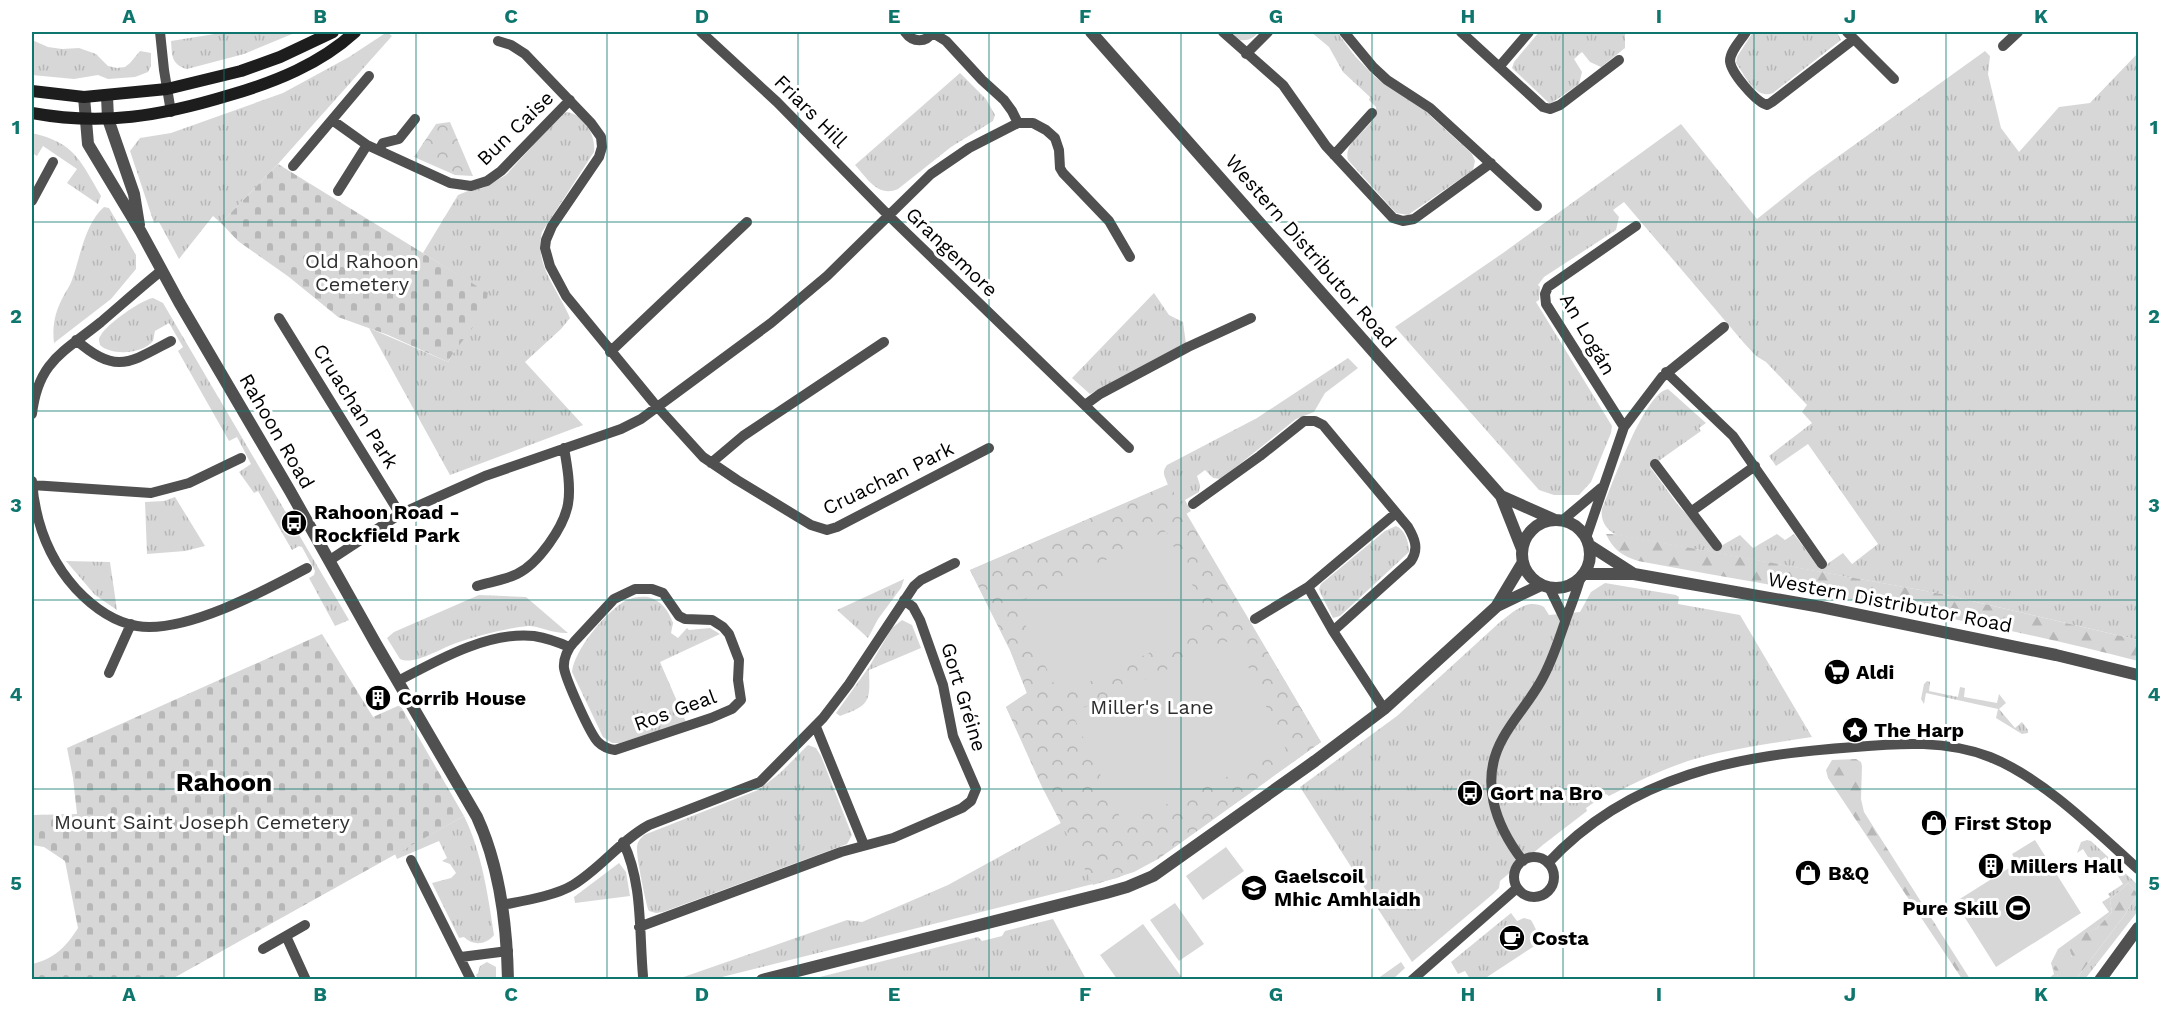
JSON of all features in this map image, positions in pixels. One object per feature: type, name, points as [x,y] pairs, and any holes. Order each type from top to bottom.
[{"type":"main road","points":[[32,91],[84,97],[167,89],[241,71],[280,57],[333,32]]},
{"type":"main road","points":[[32,113],[84,119],[108,119],[171,112],[249,90],[282,78],[313,62],[355,32]]},
{"type":"street","points":[[160,32],[171,112]]},
{"type":"street","points":[[905,32],[911,39],[921,41],[933,32],[946,41],[1004,100],[1018,123],[1028,122],[1040,126],[1055,138],[1059,150],[1060,168],[1063,173],[1109,222],[1130,257]]},
{"type":"street","name":"Western Distributor Road","points":[[1091,32],[1501,496],[1522,549]]},
{"type":"street","points":[[1223,32],[1282,85],[1334,155],[1393,218],[1403,221],[1414,219],[1491,163]]},
{"type":"street","points":[[1246,54],[1268,32]]},
{"type":"street","points":[[1344,32],[1357,50],[1380,73],[1430,108],[1537,206]]},
{"type":"street","points":[[1461,32],[1543,107],[1550,109],[1560,105],[1619,60]]},
{"type":"street","points":[[1499,67],[1529,32]]},
{"type":"street","points":[[1746,32],[1732,53],[1730,61],[1732,68],[1755,99],[1767,105],[1850,35],[1894,79]]},
{"type":"street","points":[[2003,46],[2018,32]]},
{"type":"street","name":"Friars Hill","points":[[705,33],[779,103],[889,216]]},
{"type":"street","name":"Bun Caise","points":[[498,41],[511,45],[525,54],[599,133],[602,147],[599,157],[552,226],[545,244],[550,266],[575,310]]},
{"type":"street","points":[[293,166],[369,76]]},
{"type":"street","name":"Rahoon Road","points":[[107,96],[108,119],[134,194],[141,232]]},
{"type":"street","name":"Rahoon Road","points":[[84,97],[84,119],[88,144],[330,560],[485,833],[501,905],[508,951],[508,980]]},
{"type":"street","name":"Bun Caise","points":[[332,120],[367,145],[450,183],[462,186],[487,181],[508,164],[570,100]]},
{"type":"street","points":[[1334,155],[1372,113]]},
{"type":"street","points":[[382,151],[383,143],[399,139],[415,119]]},
{"type":"street","name":"Grangemore","points":[[1018,123],[969,148],[937,169],[889,216],[1129,448]]},
{"type":"street","points":[[338,192],[367,145]]},
{"type":"street","points":[[32,201],[53,162]]},
{"type":"street","points":[[330,560],[400,514],[485,476],[627,426],[658,407],[771,323],[827,276],[889,216]]},
{"type":"street","points":[[610,352],[747,222]]},
{"type":"street","name":"An Logán","points":[[1624,428],[1546,304],[1545,294],[1548,286],[1636,226]]},
{"type":"street","points":[[32,414],[33,395],[48,366],[58,354],[161,271]]},
{"type":"street","name":"Cruachan Park","points":[[575,310],[698,453],[811,525],[827,530],[843,524],[989,448]]},
{"type":"street","name":"Cruachan Park","points":[[279,318],[400,514]]},
{"type":"street","points":[[1085,405],[1100,394],[1188,347],[1251,318]]},
{"type":"street","points":[[1523,861],[1495,814],[1491,779],[1492,764],[1503,737],[1541,682],[1555,656],[1565,620],[1588,564],[1587,541],[1602,487],[1624,428],[1666,372],[1724,327]]},
{"type":"street","points":[[76,340],[98,357],[117,362],[136,359],[171,341]]},
{"type":"street","points":[[711,463],[743,436],[884,342]]},
{"type":"street","points":[[1666,372],[1724,426],[1755,466],[1822,564]]},
{"type":"street","points":[[1193,504],[1299,425],[1311,420],[1323,425],[1396,513],[1414,539],[1416,549],[1414,556],[1333,632]]},
{"type":"street","points":[[477,586],[515,575],[529,567],[561,523],[568,501],[564,448]]},
{"type":"street","points":[[241,458],[189,483],[151,493],[32,483],[34,506],[42,535],[64,574],[87,600],[106,614],[139,626],[165,626],[212,613],[247,599],[307,568]]},
{"type":"street","points":[[1655,464],[1718,546]]},
{"type":"street","points":[[1692,512],[1755,466]]},
{"type":"street","points":[[1565,620],[1545,586],[1527,572],[1522,562],[1524,539],[1533,528],[1543,522],[1559,520],[1602,487]]},
{"type":"street","name":"Western Distributor Road","points":[[1501,496],[1559,520]]},
{"type":"street","points":[[1255,619],[1308,587],[1396,513]]},
{"type":"street","points":[[1559,520],[1580,530],[1587,541]]},
{"type":"street","name":"Western Distributor Road","points":[[1587,541],[1634,574]]},
{"type":"street","points":[[762,980],[1106,893],[1143,881],[1165,869],[1384,708],[1496,607],[1522,562]]},
{"type":"street","points":[[501,905],[564,890],[572,886],[623,842],[649,825],[760,782],[816,726],[849,684],[904,600],[921,580],[955,563]]},
{"type":"street","name":"Western Distributor Road","points":[[1582,576],[1634,574],[1909,624],[2139,675]]},
{"type":"street","points":[[1496,607],[1545,586],[1568,586],[1582,576]]},
{"type":"street","points":[[1308,587],[1333,632],[1384,708]]},
{"type":"street","name":"Ros Geal","points":[[634,589],[655,590],[666,596],[681,618],[712,620],[726,630],[739,660],[738,680],[741,699],[732,709],[711,718],[620,749],[610,749],[596,740],[566,674],[564,664],[569,646],[621,594],[634,589]]},
{"type":"street","name":"Gort Gréine","points":[[639,927],[841,852],[893,838],[962,808],[971,801],[975,794],[974,784],[953,736],[943,684],[929,642],[916,612],[904,600]]},
{"type":"street","points":[[109,673],[131,624]]},
{"type":"street","points":[[398,681],[449,655],[503,639],[532,636],[569,646]]},
{"type":"street","points":[[816,726],[864,845]]},
{"type":"street","points":[[1548,863],[1592,822],[1613,808],[1643,792],[1702,770],[1742,760],[1812,750],[1929,744],[1980,753],[2016,770],[2041,786],[2139,869]]},
{"type":"street","points":[[623,842],[633,866],[636,883],[643,976]]},
{"type":"street","points":[[1533,857],[1548,863],[1552,868],[1554,881],[1548,892],[1542,896],[1530,897],[1517,888],[1514,873],[1523,861],[1533,857]]},
{"type":"street","points":[[411,861],[471,980]]},
{"type":"street","points":[[1412,980],[1517,888]]},
{"type":"street","points":[[263,949],[305,925]]},
{"type":"street","points":[[2100,980],[2139,928]]},
{"type":"street","points":[[286,936],[306,980]]},
{"type":"street","points":[[461,957],[508,951]]},
{"type":"green space","points":[[227,32],[297,32],[244,54],[187,69],[175,62],[171,41]]},
{"type":"green space","points":[[387,32],[392,36],[278,164],[221,223],[213,216],[179,259],[159,222],[154,223],[130,151],[140,138],[171,133],[283,93],[349,57]]},
{"type":"green space","points":[[1231,32],[1259,32],[1251,39],[1240,40]]},
{"type":"green space","points":[[1311,32],[1337,32],[1354,55],[1375,77],[1424,110],[1472,154],[1475,161],[1473,170],[1408,215],[1396,213],[1348,160],[1350,146],[1372,121],[1376,107],[1369,100],[1370,97],[1343,72],[1329,47]]},
{"type":"green space","points":[[1539,32],[1625,32],[1625,48],[1601,67],[1590,62],[1582,52],[1574,59],[1582,72],[1579,84],[1550,104],[1512,68],[1514,62]]},
{"type":"green space","points":[[1753,32],[1837,32],[1841,40],[1773,93],[1767,94],[1761,93],[1751,85],[1736,63],[1737,57]]},
{"type":"green space","points":[[32,40],[48,47],[79,48],[96,54],[108,66],[117,68],[125,67],[140,51],[151,53],[151,66],[148,72],[135,77],[108,79],[98,75],[74,79],[32,75]]},
{"type":"green space","points":[[1985,51],[1990,56],[1988,74],[2001,128],[2019,152],[2059,107],[2090,103],[2138,53],[2138,640],[1942,594],[1617,535],[1610,531],[1603,521],[1602,509],[1621,462],[1649,406],[1659,394],[1668,389],[1706,423],[1699,428],[1701,431],[1650,467],[1714,550],[1740,535],[1753,548],[1777,534],[1785,540],[1794,534],[1820,569],[1843,553],[1852,564],[1878,544],[1808,444],[1776,466],[1769,456],[1812,423],[1802,412],[1807,405],[1766,362],[1756,356],[1744,343],[1624,202],[1613,210],[1619,217],[1616,230],[1544,277],[1538,285],[1540,287],[1539,300],[1536,302],[1612,426],[1591,482],[1579,495],[1554,495],[1539,490],[1395,327],[1503,253],[1681,124],[1757,219],[1811,176]]},
{"type":"green space","points":[[960,73],[986,99],[995,115],[993,121],[951,147],[898,189],[885,191],[873,185],[855,165]]},
{"type":"green space","points":[[567,112],[579,117],[588,127],[593,139],[594,152],[542,232],[540,244],[541,256],[548,277],[570,318],[525,362],[583,425],[450,475],[369,328],[448,362],[488,294],[423,253],[458,195],[483,188],[506,175],[562,114]]},
{"type":"green space","points":[[450,122],[473,176],[455,175],[414,157],[436,124]]},
{"type":"green space","points":[[32,133],[58,142],[75,155],[101,196],[98,204],[67,183],[77,169],[43,146],[37,156],[32,153]]},
{"type":"green space","name":"Old Rahoon Cemetery","points":[[278,164],[488,293],[482,313],[448,362],[388,335],[338,317],[289,277],[238,241],[221,223]]},
{"type":"green space","points":[[104,207],[109,208],[136,255],[136,269],[111,299],[54,343],[53,331],[58,308],[71,282],[92,222]]},
{"type":"green space","points":[[1154,293],[1169,315],[1183,322],[1186,344],[1090,394],[1072,378]]},
{"type":"green space","points":[[153,298],[163,303],[349,620],[335,626],[309,578],[314,575],[315,571],[302,547],[299,546],[292,550],[258,491],[254,493],[239,472],[251,464],[237,437],[229,441],[178,351],[183,347],[169,323],[155,331],[153,341],[142,349],[119,352],[105,349],[100,345],[99,338],[104,330],[133,308]]},
{"type":"green space","name":"Miller's Lane","points":[[1348,358],[1358,368],[1325,393],[1314,412],[1296,419],[1221,479],[1213,478],[1205,470],[1197,476],[1200,485],[1199,492],[1185,500],[1191,511],[1186,514],[1321,742],[1158,859],[1117,878],[714,979],[675,980],[847,920],[862,922],[948,885],[1061,823],[1006,707],[1027,693],[1010,650],[970,570],[1168,485],[1164,472],[1167,465],[1257,418]]},
{"type":"green space","name":"Miller's Lane","points":[[1169,484],[1321,742],[1158,859],[1134,872],[1093,885],[1042,787],[1006,707],[1027,693],[1010,650],[970,570]]},
{"type":"green space","points":[[175,497],[205,546],[185,551],[147,554],[145,502],[164,501]]},
{"type":"green space","points":[[1396,526],[1406,537],[1409,552],[1340,616],[1333,618],[1320,592],[1321,584],[1385,531]]},
{"type":"green space","points":[[1166,531],[1211,623],[1060,696],[1015,604]]},
{"type":"green space","points":[[1606,534],[1942,594],[2138,640],[2138,661],[1952,619],[1638,561],[1619,552]]},
{"type":"green space","points":[[66,561],[110,562],[117,610],[95,595]]},
{"type":"green space","points":[[904,579],[901,588],[878,619],[868,638],[837,610]]},
{"type":"green space","points":[[1605,583],[1676,595],[1679,597],[1678,604],[1740,615],[1812,737],[1698,758],[1653,775],[1609,796],[1606,794],[1586,808],[1587,811],[1500,881],[1499,888],[1493,894],[1412,962],[1300,787],[1397,716],[1515,610],[1532,604],[1544,607],[1549,615],[1580,612],[1591,592]]},
{"type":"green space","points":[[479,595],[526,597],[568,633],[531,626],[519,627],[465,640],[428,656],[406,661],[400,659],[387,638],[394,632]]},
{"type":"green space","points":[[636,597],[648,597],[667,610],[673,623],[671,633],[678,638],[687,628],[689,630],[710,628],[720,634],[660,662],[686,722],[620,743],[612,743],[603,737],[572,672],[574,663],[592,632],[617,606]]},
{"type":"green space","points":[[902,620],[912,625],[921,648],[869,670],[867,701],[858,709],[840,716],[836,713],[869,667],[892,628]]},
{"type":"green space","name":"Mount Saint Joseph Cemetery","points":[[322,634],[373,717],[400,705],[464,816],[172,979],[32,979],[32,964],[47,959],[59,951],[78,928],[65,861],[44,847],[32,845],[32,815],[77,814],[67,748]]},
{"type":"green space","points":[[1235,638],[1286,750],[1123,824],[1072,713]]},
{"type":"green space","points":[[1927,681],[1930,682],[1929,691],[1958,697],[1960,687],[1965,688],[1964,697],[1997,703],[1999,694],[2006,703],[1999,709],[2015,728],[2022,722],[2028,733],[2022,734],[1996,718],[1998,709],[1926,693],[1924,704],[1921,699],[1924,684]]},
{"type":"green space","points":[[808,745],[816,748],[821,756],[852,835],[847,844],[663,912],[649,911],[637,852],[639,841],[643,836],[758,790],[779,774]]},
{"type":"green space","points":[[1856,759],[1861,762],[1862,766],[1861,799],[1864,812],[1970,979],[1962,979],[1828,778],[1826,770],[1832,760]]},
{"type":"green space","points":[[464,816],[480,859],[494,935],[487,941],[479,943],[471,942],[464,937],[459,938],[432,883],[451,878],[456,873],[450,864],[442,861],[447,858],[439,841],[397,859],[395,854]]},
{"type":"green space","name":"Pure Skill","points":[[2035,840],[2081,913],[1996,967],[1955,902],[2017,863],[2012,854]]},
{"type":"green space","points":[[2091,841],[2138,885],[2138,894],[2128,883],[2110,900],[2112,912],[2097,928],[2078,937],[2064,970],[2047,980],[2054,974],[2051,963],[2058,949],[2109,912],[2102,902],[2110,897],[2108,894],[2123,884],[2106,857],[2093,865],[2083,849],[2077,853],[2081,842]]},
{"type":"green space","points":[[1226,847],[1244,871],[1203,900],[1186,876]]},
{"type":"green space","points":[[619,863],[626,872],[630,896],[575,903],[574,897]]},
{"type":"green space","points":[[2128,883],[2138,894],[2076,979],[2052,979],[2058,975],[2053,968],[2072,956],[2070,950],[2078,936],[2097,928],[2112,912],[2110,900]]},
{"type":"green space","points":[[2138,894],[2138,911],[2085,979],[2076,979],[2124,916]]},
{"type":"green space","points":[[1175,903],[1204,944],[1179,961],[1150,920]]},
{"type":"green space","points":[[1511,913],[1517,921],[1524,918],[1531,920],[1542,941],[1484,979],[1470,979],[1465,971],[1458,974],[1451,962]]},
{"type":"green space","points":[[1053,919],[1086,979],[812,979],[978,937],[982,941],[1002,936],[1005,931]]},
{"type":"green space","points":[[1143,924],[1183,979],[1117,979],[1100,955]]},
{"type":"green space","points":[[487,962],[496,967],[496,979],[478,979],[476,975],[480,966]]},
{"type":"green space","points":[[1401,962],[1405,968],[1393,979],[1377,979]]},
{"type":"place","name":"Rahoon Road - Rockfield Park","points":[[294,523]]},
{"type":"place","name":"Aldi","points":[[1837,672]]},
{"type":"place","name":"Corrib House","points":[[378,698]]},
{"type":"place","name":"The Harp","points":[[1855,730]]},
{"type":"place","name":"Gort na Bro","points":[[1470,793]]},
{"type":"place","name":"First Stop","points":[[1934,823]]},
{"type":"place","name":"Millers Hall","points":[[1991,866]]},
{"type":"place","name":"B&Q","points":[[1808,873]]},
{"type":"place","name":"Gaelscoil Mhic Amhlaidh","points":[[1254,888]]},
{"type":"place","name":"Pure Skill","points":[[2018,908]]},
{"type":"place","name":"Costa","points":[[1512,938]]},
{"type":"district","name":"Rahoon","points":[[224,782]]}]
